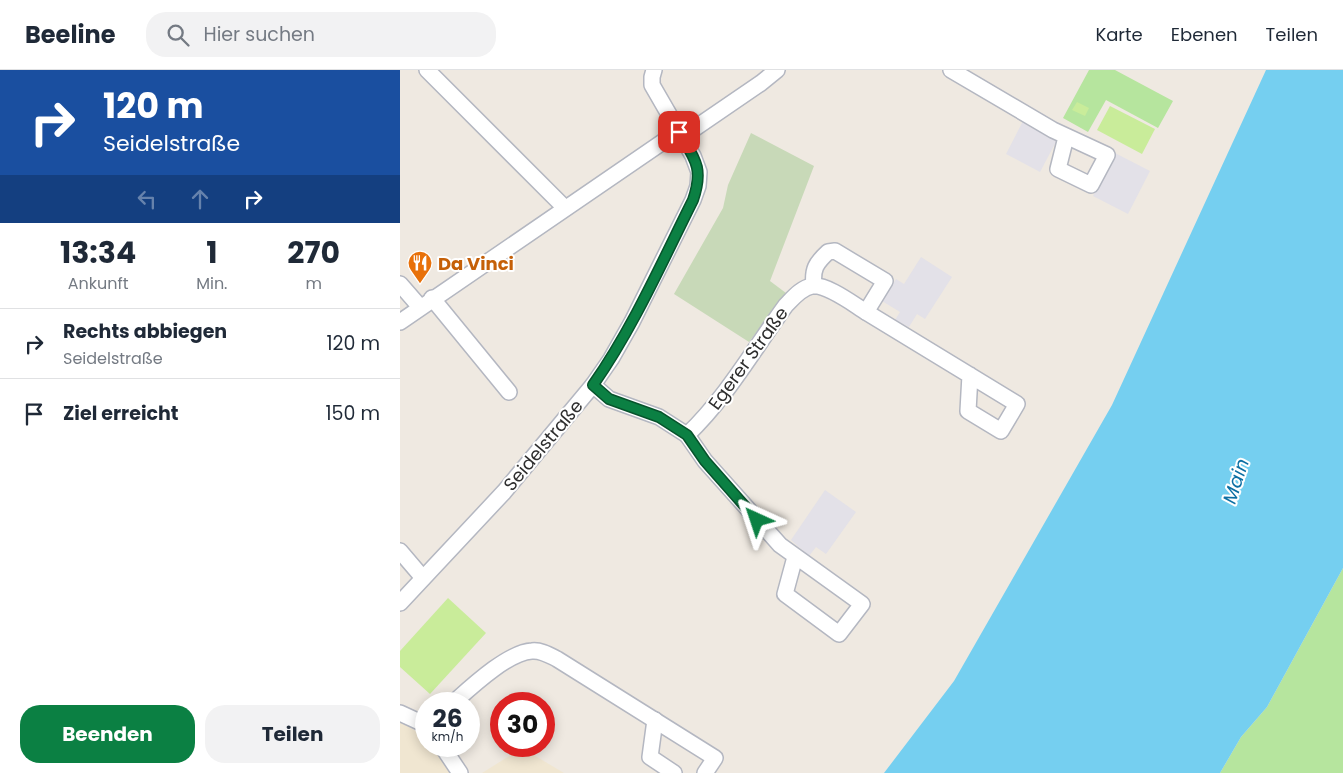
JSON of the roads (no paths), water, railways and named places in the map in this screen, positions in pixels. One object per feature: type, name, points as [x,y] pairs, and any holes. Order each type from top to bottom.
[{"type":"street","points":[[427,70],[565,208]]},
{"type":"street","name":"Seidelstraße","points":[[400,603],[504,492],[593,385],[620,344],[693,200],[698,186],[699,172],[693,156],[676,136],[652,85],[654,70]]},
{"type":"street","points":[[400,322],[432,298],[565,208],[761,83],[777,70]]},
{"type":"street","points":[[951,70],[1066,137]]},
{"type":"street","points":[[866,312],[885,281],[835,252],[828,252],[818,261],[812,274],[814,286],[826,289],[970,375]]},
{"type":"street","points":[[400,284],[420,307]]},
{"type":"street","name":"Egerer Straße","points":[[687,435],[701,422],[786,305],[805,288],[814,286]]},
{"type":"street","points":[[432,298],[509,392]]},
{"type":"street","points":[[593,385],[609,399],[659,417],[687,435],[705,461],[780,545],[862,604],[839,634],[785,594],[795,557]]},
{"type":"street","points":[[400,551],[423,578]]},
{"type":"street","points":[[467,692],[510,658],[522,652],[543,652],[715,758],[705,773]]},
{"type":"street","points":[[400,713],[415,720]]},
{"type":"street","points":[[654,720],[650,757],[674,773]]},
{"type":"street","points":[[449,757],[460,773]]},
{"type":"water","name":"Main","points":[[1266,70],[1343,70],[1343,568],[1267,707],[1241,737],[1220,773],[884,773],[954,681],[1112,405]]},
{"type":"place","name":"Da Vinci","points":[[420,284]]}]
